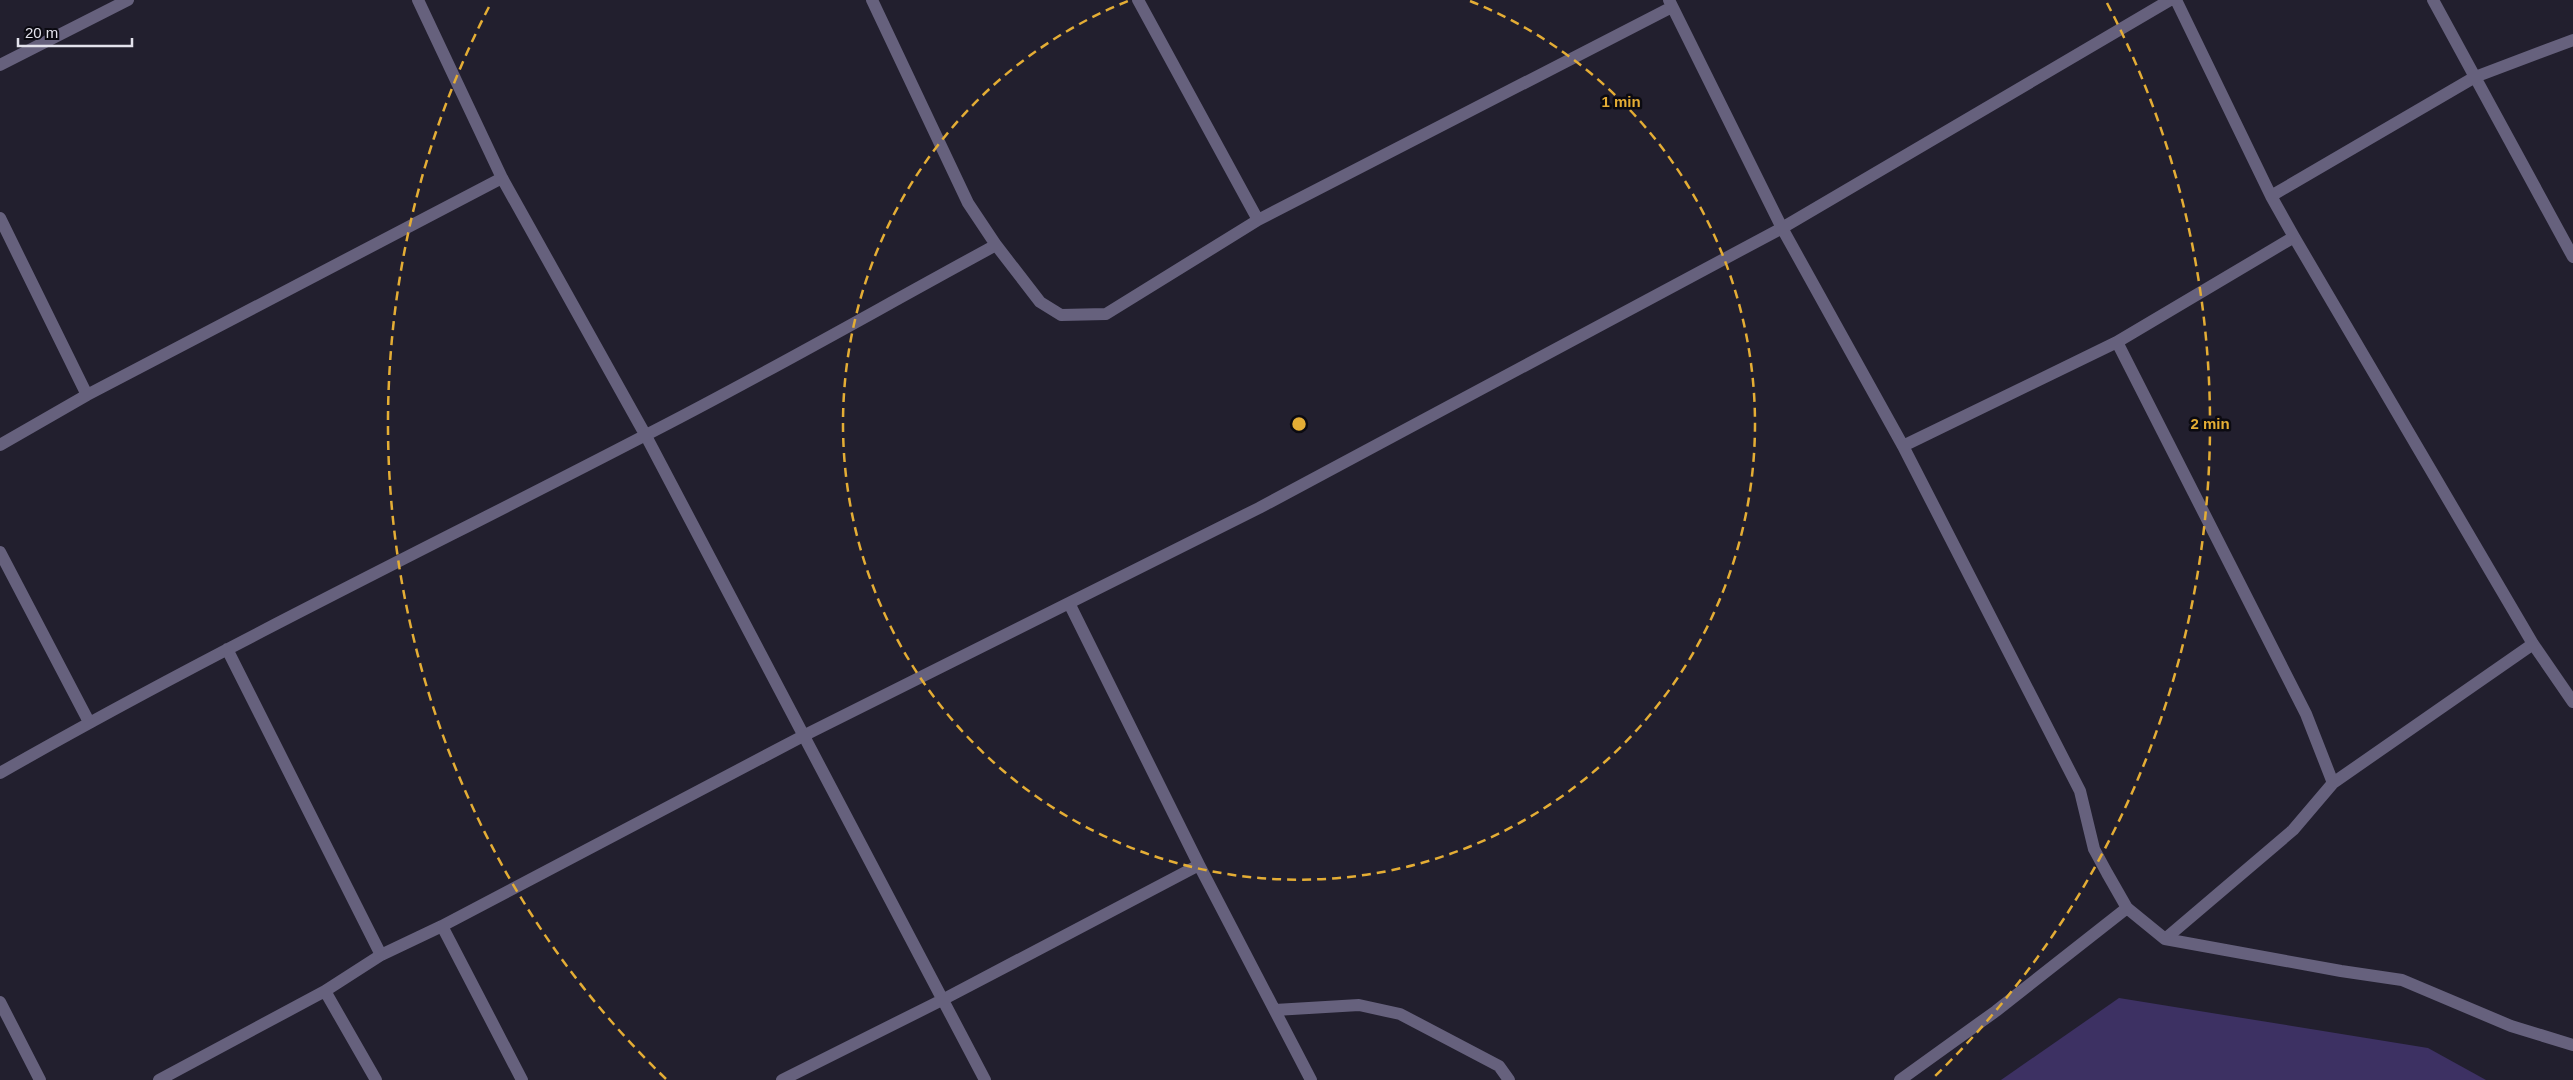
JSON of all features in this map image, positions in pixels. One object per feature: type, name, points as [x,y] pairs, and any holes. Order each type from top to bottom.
[{"type":"street","points":[[0,65],[128,0]]},
{"type":"street","points":[[418,0],[502,178],[646,436],[985,1080]]},
{"type":"street","points":[[872,0],[968,203],[996,246],[1040,302],[1061,315],[1106,314],[1258,220],[1671,4],[1782,228],[1903,446],[2080,791],[2094,849],[2127,908],[2165,939],[2341,972],[2402,980],[2511,1026],[2573,1044]]},
{"type":"street","points":[[1138,0],[1258,220]]},
{"type":"street","points":[[159,1080],[325,991],[381,955],[442,926],[805,735],[1259,508],[1782,228],[2170,0]]},
{"type":"street","points":[[2176,0],[2271,196],[2294,237],[2534,644],[2573,702]]},
{"type":"street","points":[[2433,0],[2573,257]]},
{"type":"street","points":[[2271,196],[2475,77],[2573,40]]},
{"type":"street","points":[[0,445],[87,395],[502,178]]},
{"type":"street","points":[[0,218],[87,395]]},
{"type":"street","points":[[1903,446],[2116,342],[2294,237]]},
{"type":"street","points":[[0,773],[89,722],[228,648],[646,436],[996,246]]},
{"type":"street","points":[[2116,342],[2306,714],[2333,783]]},
{"type":"street","points":[[0,552],[89,722]]},
{"type":"street","points":[[1069,603],[1199,865],[1311,1080]]},
{"type":"street","points":[[2165,939],[2294,830],[2333,783],[2534,644]]},
{"type":"street","points":[[228,648],[381,955]]},
{"type":"street","points":[[782,1080],[944,999],[1199,865]]},
{"type":"street","points":[[1900,1080],[1996,1012],[2127,908]]},
{"type":"street","points":[[442,926],[522,1080]]},
{"type":"street","points":[[325,991],[376,1080]]},
{"type":"street","points":[[0,1002],[40,1080]]},
{"type":"street","points":[[1275,1010],[1359,1005],[1400,1014],[1499,1066],[1509,1080]]},
{"type":"shaded area","points":[[2119,998],[2428,1048],[2486,1080],[2001,1080]]}]
